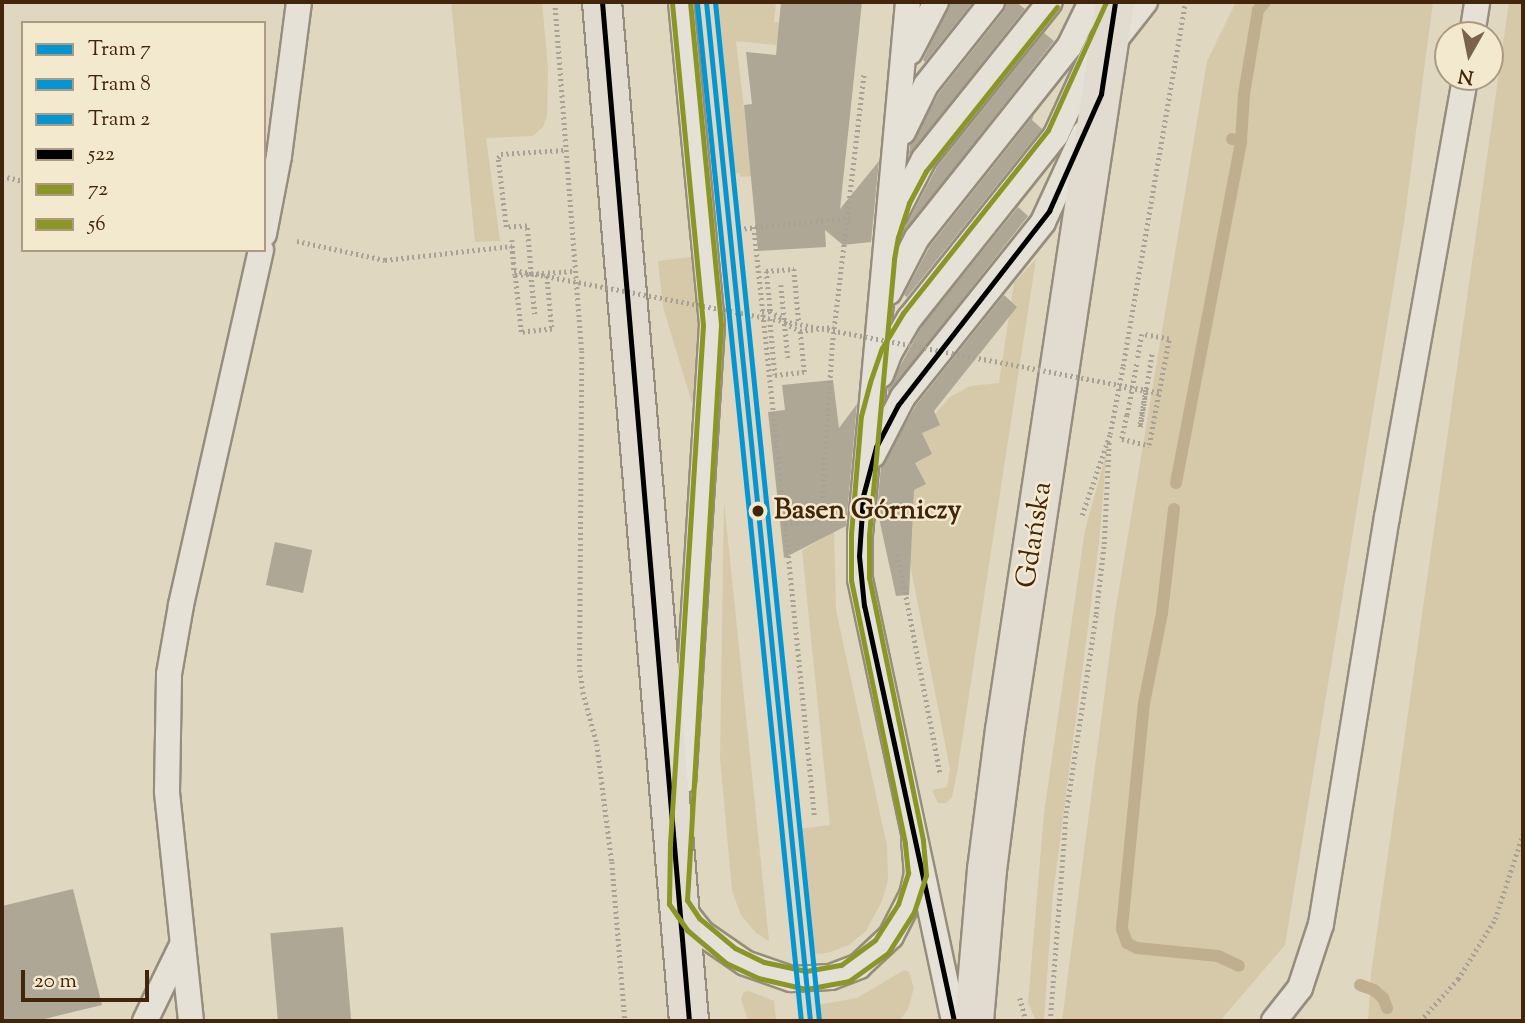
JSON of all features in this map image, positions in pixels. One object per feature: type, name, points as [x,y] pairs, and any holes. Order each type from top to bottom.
[{"type":"main road","points":[[602,2],[689,1021]]},
{"type":"main road","name":"Gdańska","points":[[974,1021],[987,870],[1005,730],[1116,3]]},
{"type":"lane","points":[[266,224],[279,156],[299,2]]},
{"type":"lane","points":[[681,2],[712,325],[679,845],[678,902],[703,934],[745,963],[791,979],[831,977],[871,957],[895,929],[912,895],[916,874],[914,842]]},
{"type":"lane","points":[[899,97],[912,48],[936,2]]},
{"type":"lane","points":[[892,177],[902,135],[922,92],[992,2]]},
{"type":"lane","points":[[885,258],[898,208],[919,166],[1050,2]]},
{"type":"lane","points":[[1474,21],[1477,2]]},
{"type":"lane","points":[[877,337],[891,288],[912,245],[1069,47],[1116,3]]},
{"type":"lane","points":[[870,416],[883,368],[905,325],[1056,135],[1116,3]]},
{"type":"lane","points":[[908,6],[859,556],[861,590],[954,1021]]},
{"type":"lane","points":[[1274,1021],[1300,988],[1321,924],[1387,517],[1463,91]]},
{"type":"lane","points":[[863,496],[873,455],[894,412],[1043,222],[1101,94]]},
{"type":"lane","points":[[191,1021],[167,791],[169,674],[181,605],[261,252]]},
{"type":"lane","points":[[145,1021],[182,945]]},
{"type":"path","points":[[555,2],[582,351],[580,670],[597,744],[612,862],[625,1021]]},
{"type":"path","points":[[1051,1021],[1066,813],[1101,568],[1110,434],[1185,2]]},
{"type":"path","points":[[785,524],[821,520],[834,327],[864,69]]},
{"type":"path","points":[[535,314],[527,226],[506,227],[498,158],[502,154],[565,149]]},
{"type":"path","points":[[2,176],[21,181]]},
{"type":"path","points":[[739,229],[847,218]]},
{"type":"path","points":[[754,227],[814,815]]},
{"type":"path","points":[[547,276],[552,329],[521,332],[515,275],[512,246],[512,240],[514,270],[531,274],[547,276],[1146,390]]},
{"type":"path","points":[[290,241],[316,243],[385,260],[512,246]]},
{"type":"path","points":[[770,311],[766,271],[794,269],[799,324]]},
{"type":"path","points":[[515,275],[575,271]]},
{"type":"path","points":[[781,285],[789,358]]},
{"type":"path","points":[[762,312],[770,311],[800,331],[834,327]]},
{"type":"path","points":[[770,319],[775,375],[804,372],[800,331]]},
{"type":"path","points":[[1142,334],[1169,339],[1149,445],[1122,439],[1132,388],[1142,334]]},
{"type":"path","points":[[963,362],[971,351]]},
{"type":"path","points":[[1140,427],[1152,353]]},
{"type":"path","points":[[1119,386],[1160,393]]},
{"type":"path","points":[[1079,524],[1110,434]]},
{"type":"path","points":[[897,545],[940,773]]},
{"type":"path","points":[[1420,1021],[1458,979],[1495,919],[1523,834]]},
{"type":"path","points":[[1019,996],[1026,1021]]},
{"type":"shaded area","points":[[451,2],[542,2],[548,68],[547,116],[543,127],[533,136],[486,138],[500,241],[475,242]]},
{"type":"shaded area","points":[[716,2],[776,2],[774,22],[807,25],[805,48],[736,41],[752,176],[740,177],[740,173],[734,174]]},
{"type":"shaded area","points":[[1236,2],[1433,2],[1404,223],[1285,945],[1220,1021],[1062,1021],[1115,613],[1207,61]]},
{"type":"shaded area","points":[[1509,2],[1523,2],[1523,1021],[1368,1021],[1371,974],[1496,91],[1504,91],[1504,37]]},
{"type":"shaded area","points":[[699,256],[698,411],[695,413],[663,307],[658,261]]},
{"type":"shaded area","points":[[1036,259],[957,773],[952,797],[946,803],[938,803],[932,790],[947,787],[950,769],[909,559],[914,449],[924,427],[950,397],[970,386],[999,383],[1014,283]]},
{"type":"shaded area","points":[[1107,450],[1099,543],[1053,894],[1044,1021],[1036,1021],[1028,1003],[1044,813],[1085,530]]},
{"type":"shaded area","points":[[724,501],[769,941],[756,933],[741,915],[732,891],[720,758]]},
{"type":"shaded area","points":[[834,532],[836,610],[887,846],[888,880],[882,901],[866,931],[849,945],[827,953],[812,954],[799,829],[830,825],[802,550]]},
{"type":"shaded area","points":[[904,970],[909,972],[914,988],[908,1009],[899,1021],[819,1021],[817,1005],[857,998]]},
{"type":"shaded area","points":[[749,991],[774,1001],[776,1021],[748,1021],[741,999],[744,992]]},
{"type":"building","points":[[781,2],[862,2],[840,209],[879,161],[871,242],[843,245],[825,230],[826,247],[758,251],[744,105],[752,104],[746,52],[776,55]]},
{"type":"building","points":[[951,2],[973,2],[925,62],[923,60]]},
{"type":"building","points":[[1007,2],[1016,2],[1025,9],[909,155],[910,145],[939,93],[1004,11]]},
{"type":"building","points":[[1044,33],[1054,41],[902,235],[903,226],[909,220],[937,167]]},
{"type":"building","points":[[1034,115],[1032,120],[1042,129],[907,297],[904,295],[930,246]]},
{"type":"building","points":[[1018,207],[1028,216],[888,394],[888,388],[922,326]]},
{"type":"building","points":[[1004,295],[1017,307],[934,411],[940,425],[922,433],[932,454],[915,463],[926,484],[914,490],[909,595],[896,596],[877,509],[881,467],[916,405]]},
{"type":"building","points":[[833,380],[839,428],[857,404],[846,526],[784,558],[768,412],[785,410],[782,385]]},
{"type":"building","points":[[275,542],[312,550],[303,593],[266,585]]},
{"type":"building","points":[[73,889],[102,1005],[36,1021],[2,1021],[2,906]]},
{"type":"building","points":[[343,927],[351,1021],[278,1021],[270,933]]},
{"type":"waterway","points":[[1232,139],[1241,141],[1244,94],[1258,10],[1265,2]]},
{"type":"waterway","points":[[1176,483],[1241,141]]},
{"type":"waterway","points":[[1174,509],[1162,613],[1144,703],[1122,929],[1127,943],[1137,948],[1218,956],[1239,966]]},
{"type":"waterway","points":[[1360,985],[1374,990],[1383,998],[1387,1008]]},
{"type":"tram line","name":"7","points":[[706,2],[810,1021]]},
{"type":"tram line","name":"2","points":[[715,2],[819,1020]]},
{"type":"tram line","name":"8","points":[[697,3],[801,1021]]},
{"type":"transit line","name":"522","points":[[602,2],[689,1021]]},
{"type":"transit line","name":"56","points":[[690,2],[721,325],[687,900],[699,918],[735,948],[764,962],[806,971],[841,965],[875,940],[898,904],[908,873],[905,843],[851,580],[851,534],[861,416],[870,382],[882,348],[903,313],[1048,130],[1106,2]]},
{"type":"transit line","name":"522","points":[[954,1021],[864,606],[859,556],[863,496],[876,447],[898,405],[1049,211],[1101,94],[1115,2]]},
{"type":"transit line","name":"72","points":[[672,3],[703,325],[670,844],[669,904],[687,930],[726,963],[758,978],[806,989],[849,981],[888,953],[914,912],[926,875],[923,840],[869,578],[869,535],[898,237],[909,203],[926,171],[1057,7]]},
{"type":"place","name":"Basen Górniczy","points":[[758,511]]}]
